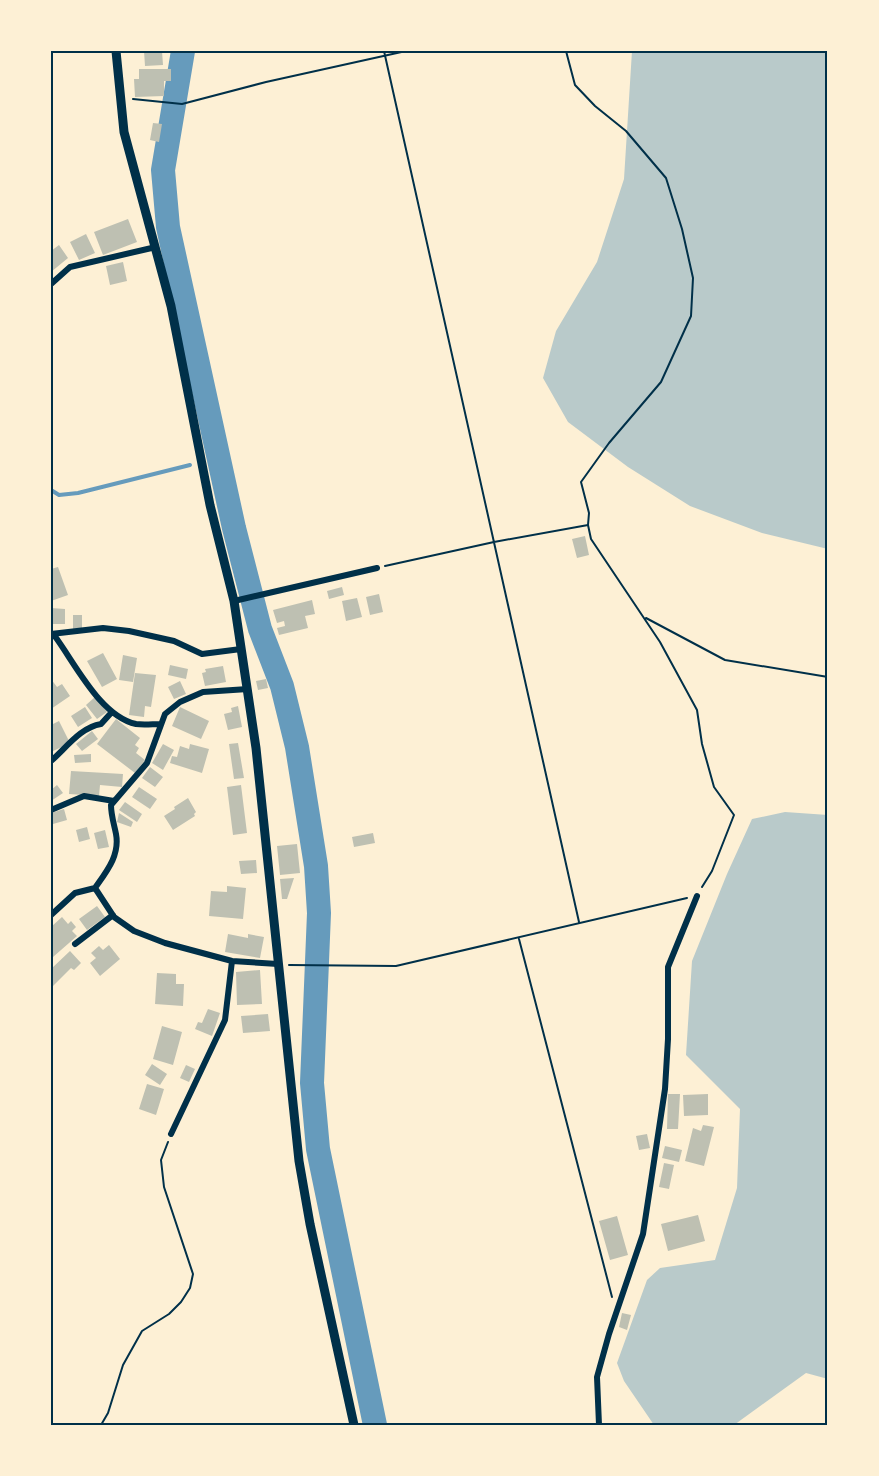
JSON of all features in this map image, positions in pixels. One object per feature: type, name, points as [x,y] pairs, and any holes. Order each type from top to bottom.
[{"type":"main road","points":[[116,51],[124,132],[171,306],[210,505],[234,601],[256,748],[305,1193],[354,1425]]},
{"type":"street","points":[[51,284],[70,267],[156,247]]},
{"type":"street","points":[[234,601],[377,568]]},
{"type":"street","points":[[160,724],[136,724],[111,713],[52,635],[103,628],[174,641],[202,654],[241,649]]},
{"type":"street","points":[[51,915],[75,893],[96,888],[115,859],[117,837],[111,816],[111,805],[147,763],[165,714],[180,702],[203,693],[248,688]]},
{"type":"street","points":[[51,760],[83,731],[101,724],[111,713]]},
{"type":"street","points":[[51,810],[84,796],[114,801]]},
{"type":"street","points":[[96,888],[113,915],[134,931],[165,943],[232,961],[278,964]]},
{"type":"street","points":[[599,1425],[597,1377],[643,1234],[665,1089],[668,967],[698,896]]},
{"type":"street","points":[[75,944],[113,915]]},
{"type":"street","points":[[171,1134],[225,1020],[232,961]]},
{"type":"path","points":[[384,51],[579,922]]},
{"type":"path","points":[[122,98],[182,104],[266,82],[406,51]]},
{"type":"path","points":[[278,964],[396,966],[698,896],[712,871],[734,815],[714,787],[702,744],[697,710],[660,642],[591,539],[588,525],[589,513],[581,482],[609,443],[661,382],[691,316],[693,278],[682,228],[666,178],[626,131],[574,86],[566,51]]},
{"type":"path","points":[[377,568],[494,542],[588,525]]},
{"type":"path","points":[[643,616],[724,660],[828,676]]},
{"type":"path","points":[[519,938],[579,1178],[616,1314]]},
{"type":"path","points":[[101,1425],[108,1413],[123,1365],[142,1331],[169,1314],[190,1288],[193,1274],[164,1187],[162,1174],[161,1160],[171,1134]]},
{"type":"shaded area","points":[[632,51],[828,51],[828,549],[762,533],[690,506],[628,467],[568,422],[543,378],[556,331],[597,262],[624,179]]},
{"type":"shaded area","points":[[785,812],[828,815],[828,1379],[806,1373],[734,1425],[654,1425],[624,1381],[617,1363],[647,1280],[660,1268],[715,1260],[737,1188],[740,1109],[686,1055],[692,961],[752,819]]},
{"type":"building","points":[[144,51],[162,51],[163,65],[145,66]]},
{"type":"building","points":[[139,69],[171,69],[171,81],[164,81],[164,96],[135,97],[134,79],[139,79]]},
{"type":"building","points":[[153,123],[162,124],[159,142],[150,140]]},
{"type":"building","points":[[128,219],[137,242],[103,255],[94,232]]},
{"type":"building","points":[[86,234],[95,253],[79,260],[70,242]]},
{"type":"building","points":[[59,245],[68,258],[51,272],[51,251]]},
{"type":"building","points":[[123,262],[127,281],[110,285],[106,266]]},
{"type":"building","points":[[585,536],[589,555],[577,558],[572,539]]},
{"type":"building","points":[[58,567],[68,595],[51,601],[51,569]]},
{"type":"building","points":[[342,587],[344,595],[329,599],[327,591]]},
{"type":"building","points":[[379,594],[383,612],[370,615],[366,597]]},
{"type":"building","points":[[357,598],[362,617],[346,621],[342,601]]},
{"type":"building","points":[[312,600],[315,614],[305,616],[308,628],[279,635],[277,628],[285,626],[284,621],[277,623],[273,610]]},
{"type":"building","points":[[51,608],[65,609],[65,624],[51,624]]},
{"type":"building","points":[[73,615],[82,615],[82,628],[73,629]]},
{"type":"building","points":[[103,653],[117,679],[102,687],[87,661]]},
{"type":"building","points":[[123,655],[137,658],[133,682],[119,680]]},
{"type":"building","points":[[170,665],[188,669],[186,679],[168,675]]},
{"type":"building","points":[[223,666],[226,682],[205,686],[202,673],[206,672],[205,669]]},
{"type":"building","points":[[135,673],[156,675],[151,707],[145,706],[144,717],[129,715]]},
{"type":"building","points":[[51,679],[57,687],[62,684],[70,696],[51,709]]},
{"type":"building","points":[[266,679],[268,688],[258,690],[256,681]]},
{"type":"building","points":[[180,681],[186,694],[174,699],[168,687]]},
{"type":"building","points":[[95,697],[107,712],[97,719],[86,705]]},
{"type":"building","points":[[238,706],[242,727],[228,730],[224,714],[232,712],[231,708]]},
{"type":"building","points":[[85,707],[92,718],[78,727],[71,716]]},
{"type":"building","points":[[180,707],[209,721],[201,739],[172,726]]},
{"type":"building","points":[[116,719],[140,738],[135,745],[139,748],[136,753],[145,760],[135,773],[97,744]]},
{"type":"building","points":[[59,721],[70,743],[51,752],[51,725]]},
{"type":"building","points":[[92,731],[98,739],[82,751],[76,744]]},
{"type":"building","points":[[238,743],[244,778],[234,779],[229,744]]},
{"type":"building","points":[[163,744],[174,750],[163,770],[152,763]]},
{"type":"building","points":[[190,744],[209,749],[202,773],[170,763],[172,756],[177,757],[180,746],[189,749]]},
{"type":"building","points":[[91,754],[91,762],[75,763],[74,755]]},
{"type":"building","points":[[150,767],[163,777],[155,787],[142,778]]},
{"type":"building","points":[[71,771],[123,774],[122,787],[100,785],[99,796],[69,794]]},
{"type":"building","points":[[57,785],[63,793],[51,801],[51,790]]},
{"type":"building","points":[[241,785],[247,833],[233,835],[227,787]]},
{"type":"building","points":[[139,787],[157,799],[150,809],[132,797]]},
{"type":"building","points":[[188,798],[196,812],[195,816],[173,830],[164,816]]},
{"type":"building","points":[[125,802],[142,814],[137,822],[119,810]]},
{"type":"building","points":[[64,809],[67,820],[53,824],[51,813]]},
{"type":"building","points":[[119,813],[133,822],[131,827],[117,822]]},
{"type":"building","points":[[87,827],[90,839],[79,842],[76,830]]},
{"type":"building","points":[[105,830],[109,847],[98,849],[94,833]]},
{"type":"building","points":[[373,833],[375,843],[354,847],[352,837]]},
{"type":"building","points":[[297,844],[300,873],[280,875],[277,846]]},
{"type":"building","points":[[256,860],[257,873],[241,874],[239,861]]},
{"type":"building","points":[[294,878],[287,899],[282,899],[280,879]]},
{"type":"building","points":[[227,886],[246,888],[243,919],[209,916],[211,891],[227,892]]},
{"type":"building","points":[[97,906],[105,917],[87,930],[79,919]]},
{"type":"building","points":[[62,917],[68,924],[71,921],[76,927],[72,931],[77,936],[53,957],[51,955],[51,927]]},
{"type":"building","points":[[228,934],[248,938],[248,934],[264,937],[260,958],[225,952]]},
{"type":"building","points":[[109,945],[120,959],[100,976],[90,963],[96,958],[91,953],[99,946],[103,950]]},
{"type":"building","points":[[70,951],[81,963],[74,970],[71,968],[51,988],[51,969]]},
{"type":"building","points":[[260,970],[262,1004],[237,1005],[236,972]]},
{"type":"building","points":[[157,973],[176,974],[176,984],[184,984],[183,1006],[155,1004]]},
{"type":"building","points":[[208,1009],[220,1013],[212,1036],[195,1029],[198,1022],[202,1023]]},
{"type":"building","points":[[268,1014],[270,1031],[243,1033],[241,1016]]},
{"type":"building","points":[[162,1026],[182,1032],[173,1065],[153,1059]]},
{"type":"building","points":[[152,1064],[167,1074],[160,1085],[145,1075]]},
{"type":"building","points":[[186,1065],[195,1069],[189,1082],[180,1078]]},
{"type":"building","points":[[147,1084],[164,1089],[156,1115],[139,1109]]},
{"type":"building","points":[[668,1094],[680,1094],[678,1129],[667,1129]]},
{"type":"building","points":[[708,1094],[708,1115],[684,1116],[683,1095]]},
{"type":"building","points":[[703,1125],[714,1127],[704,1166],[685,1161],[693,1128],[701,1131]]},
{"type":"building","points":[[647,1134],[650,1148],[639,1150],[636,1136]]},
{"type":"building","points":[[665,1146],[682,1150],[679,1162],[662,1158]]},
{"type":"building","points":[[664,1163],[674,1165],[669,1189],[659,1187]]},
{"type":"building","points":[[698,1215],[705,1241],[668,1251],[661,1224]]},
{"type":"building","points":[[617,1216],[628,1255],[610,1260],[599,1221]]},
{"type":"building","points":[[622,1313],[631,1315],[627,1330],[619,1327]]},
{"type":"waterway","points":[[183,51],[163,170],[168,227],[234,528],[260,629],[282,686],[297,747],[316,866],[319,913],[312,1083],[318,1149],[375,1425]]},
{"type":"waterway","points":[[214,461],[220,460]]},
{"type":"waterway","points":[[51,490],[59,495],[78,493],[190,465]]}]
